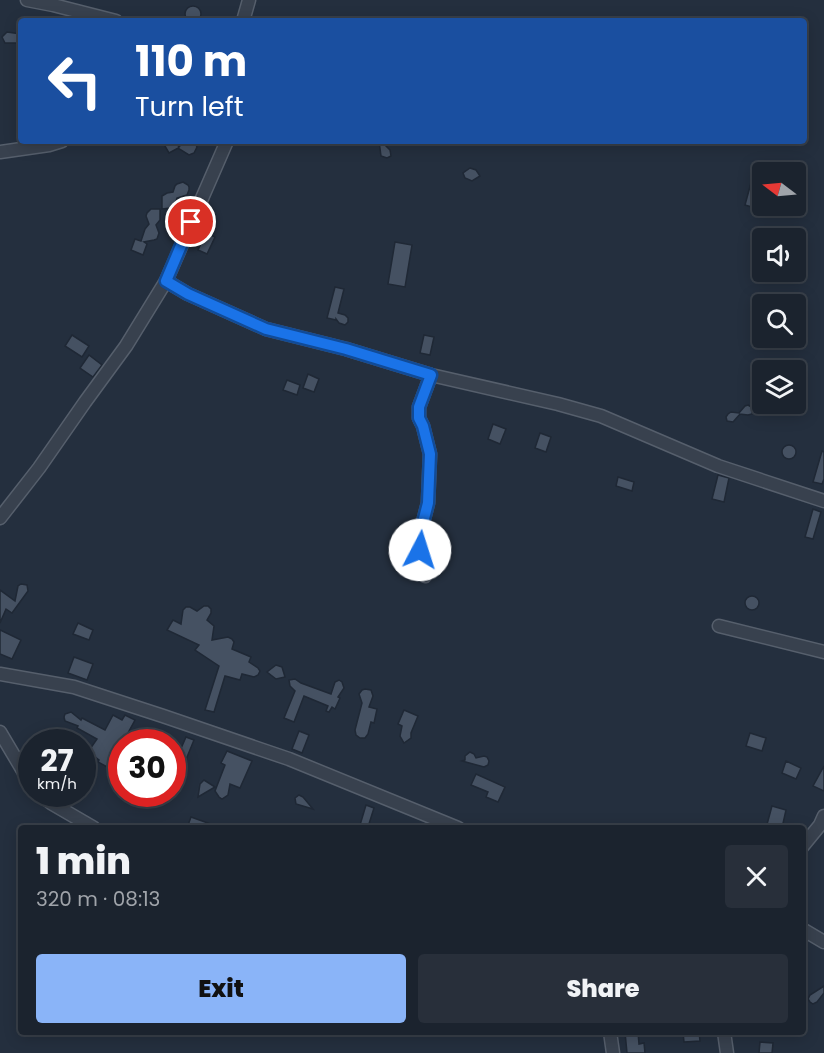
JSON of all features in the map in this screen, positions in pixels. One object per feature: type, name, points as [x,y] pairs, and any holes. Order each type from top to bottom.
[{"type":"street","points":[[27,0],[104,18]]},
{"type":"street","points":[[244,18],[249,0]]},
{"type":"street","points":[[0,152],[52,144]]},
{"type":"street","points":[[0,518],[39,468],[126,346],[166,281],[226,144]]},
{"type":"street","points":[[166,281],[188,294],[266,329],[346,349],[431,375],[601,416],[718,466],[824,501]]},
{"type":"street","points":[[425,576],[419,538],[428,503],[430,454],[419,418],[419,407],[431,375]]},
{"type":"street","points":[[719,626],[824,651]]},
{"type":"street","points":[[0,674],[74,687],[163,716],[289,759],[451,825]]},
{"type":"street","points":[[0,732],[18,762]]},
{"type":"street","points":[[58,807],[89,825]]},
{"type":"street","points":[[806,842],[824,816]]},
{"type":"street","points":[[806,931],[824,942]]},
{"type":"street","points":[[610,1035],[613,1053]]},
{"type":"street","points":[[724,1035],[727,1053]]},
{"type":"building","points":[[193,6],[200,11],[199,18],[187,18],[185,14]]},
{"type":"building","points":[[7,32],[18,34],[18,43],[5,43],[2,37]]},
{"type":"building","points":[[164,144],[177,144],[179,147],[182,144],[196,144],[197,147],[194,153],[189,155],[178,148],[169,153]]},
{"type":"building","points":[[379,144],[384,144],[390,150],[391,156],[387,158],[381,156]]},
{"type":"building","points":[[470,168],[476,170],[480,176],[472,181],[465,178],[463,173]]},
{"type":"building","points":[[752,179],[752,207],[745,205]]},
{"type":"building","points":[[183,182],[189,187],[187,195],[177,198],[171,208],[162,209],[162,196],[173,192],[177,184]]},
{"type":"building","points":[[151,209],[160,209],[160,220],[156,225],[159,233],[157,239],[144,242],[147,244],[143,255],[131,250],[135,239],[141,241],[149,224],[146,216]]},
{"type":"building","points":[[206,233],[215,237],[207,254],[198,250]]},
{"type":"building","points":[[395,242],[412,245],[405,287],[388,284]]},
{"type":"building","points":[[335,287],[344,289],[338,313],[348,318],[345,325],[336,319],[327,318]]},
{"type":"building","points":[[72,335],[89,346],[82,357],[65,346]]},
{"type":"building","points":[[424,335],[434,337],[430,355],[420,353]]},
{"type":"building","points":[[89,355],[102,365],[93,377],[80,368]]},
{"type":"building","points":[[308,374],[319,379],[314,392],[303,388]]},
{"type":"building","points":[[287,380],[300,385],[297,395],[283,390]]},
{"type":"building","points":[[745,406],[752,407],[752,414],[740,414],[733,422],[727,421],[728,414],[739,413]]},
{"type":"building","points":[[493,424],[506,429],[500,444],[488,439]]},
{"type":"building","points":[[540,433],[551,437],[546,452],[535,448]]},
{"type":"building","points":[[789,445],[794,447],[796,452],[794,457],[789,459],[784,457],[782,452],[784,447]]},
{"type":"building","points":[[822,451],[824,452],[824,479],[822,484],[813,482]]},
{"type":"building","points":[[718,475],[729,478],[724,502],[712,499]]},
{"type":"building","points":[[618,477],[634,482],[632,491],[616,486]]},
{"type":"building","points":[[813,509],[821,512],[813,539],[805,537]]},
{"type":"building","points":[[27,585],[28,591],[12,613],[6,609],[0,623],[0,590],[15,601],[18,586]]},
{"type":"building","points":[[752,596],[757,598],[759,603],[757,608],[752,610],[747,608],[745,603],[747,598]]},
{"type":"building","points":[[204,606],[211,609],[207,620],[214,626],[212,640],[228,637],[232,639],[234,642],[232,649],[251,657],[249,662],[260,671],[254,677],[242,674],[240,680],[225,676],[214,712],[205,710],[219,666],[195,650],[199,645],[167,630],[173,620],[181,624],[183,610],[186,607],[197,611]]},
{"type":"building","points":[[78,623],[93,630],[89,640],[73,634]]},
{"type":"building","points":[[0,630],[21,640],[12,659],[0,654]]},
{"type":"building","points":[[74,657],[93,664],[87,680],[68,673]]},
{"type":"building","points":[[276,665],[282,667],[285,677],[276,679],[267,672]]},
{"type":"building","points":[[295,679],[331,694],[335,682],[339,680],[342,682],[344,688],[338,697],[340,698],[335,709],[332,707],[329,712],[326,711],[328,706],[304,696],[294,722],[284,718],[295,691],[290,686],[289,680]]},
{"type":"building","points":[[365,689],[371,690],[373,696],[369,707],[377,709],[374,723],[371,722],[368,734],[365,738],[360,738],[356,735],[355,730],[362,703],[359,694]]},
{"type":"building","points":[[404,710],[418,716],[411,738],[404,743],[400,736],[402,726],[398,724]]},
{"type":"building","points":[[71,712],[81,720],[82,718],[105,730],[113,715],[122,720],[125,715],[135,720],[130,729],[108,729],[108,767],[98,762],[96,758],[96,729],[79,729],[78,726],[65,721],[65,714]]},
{"type":"building","points":[[299,731],[309,735],[302,753],[292,749]]},
{"type":"building","points":[[750,733],[766,738],[762,751],[746,746]]},
{"type":"building","points":[[186,737],[194,740],[186,760]]},
{"type":"building","points":[[227,751],[252,761],[240,788],[230,784],[228,795],[222,799],[215,791],[225,765],[221,763]]},
{"type":"building","points":[[470,752],[476,758],[487,757],[488,765],[484,767],[462,761]]},
{"type":"building","points":[[786,761],[801,768],[796,779],[782,773]]},
{"type":"building","points":[[824,766],[824,791],[813,786]]},
{"type":"building","points":[[476,774],[505,787],[498,802],[486,797],[488,792],[471,785]]},
{"type":"building","points":[[204,780],[215,787],[198,797],[200,784]]},
{"type":"building","points":[[299,795],[313,809],[296,804],[295,798]]},
{"type":"building","points":[[366,805],[374,808],[369,825],[360,825]]},
{"type":"building","points":[[772,806],[786,810],[783,825],[767,825]]},
{"type":"building","points":[[191,817],[213,825],[188,825]]},
{"type":"building","points":[[824,986],[824,993],[817,1002],[813,1004],[810,1002],[808,999],[810,995]]},
{"type":"building","points":[[625,1035],[638,1035],[639,1044],[644,1043],[645,1053],[627,1053]]},
{"type":"building","points":[[683,1035],[699,1035],[700,1041],[684,1042]]},
{"type":"building","points":[[760,1042],[773,1043],[772,1053],[759,1053]]},
{"type":"route","points":[[191,222],[166,281],[188,294],[266,329],[346,349],[431,375],[419,407],[419,418],[430,454],[428,503],[419,538],[420,550]]}]
